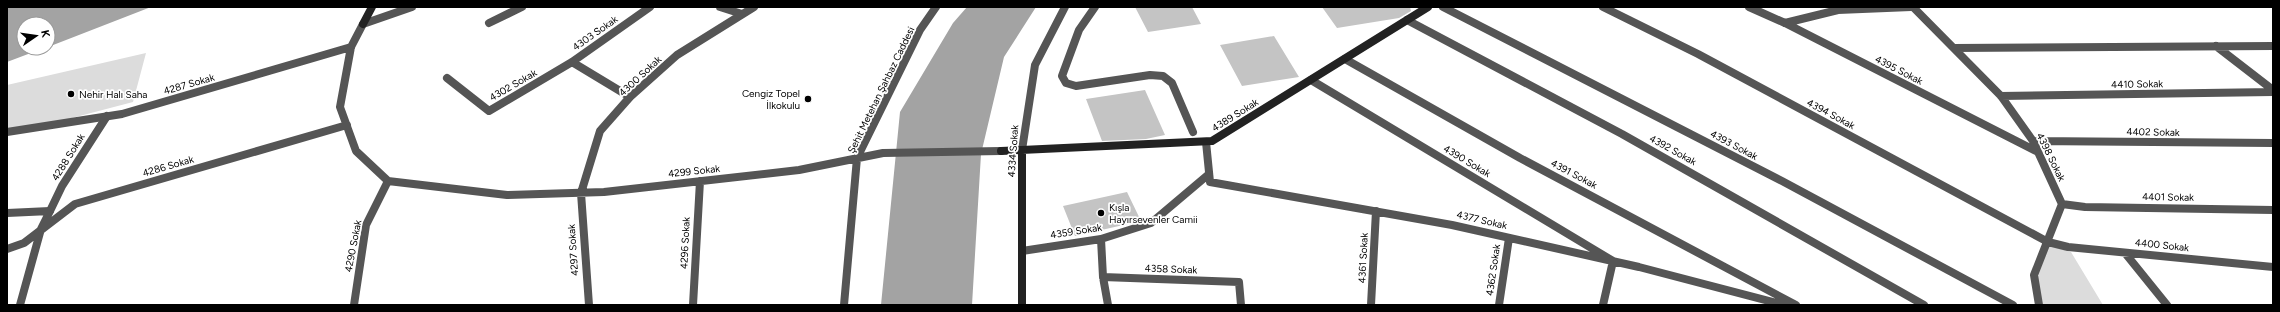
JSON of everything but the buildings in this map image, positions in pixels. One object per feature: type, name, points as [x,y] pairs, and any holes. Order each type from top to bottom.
[{"type":"main road","points":[[363,24],[372,7]]},
{"type":"main road","name":"4389 Sokak","points":[[1001,151],[1212,141],[1428,7]]},
{"type":"main road","name":"4334 Sokak","points":[[1022,150],[1022,305]]},
{"type":"street","points":[[388,181],[356,151],[340,107],[351,47],[363,24],[412,7]]},
{"type":"street","points":[[489,23],[522,7]]},
{"type":"street","name":"4303 Sokak","points":[[572,62],[650,7]]},
{"type":"street","points":[[720,7],[742,14]]},
{"type":"street","name":"4300 Sokak","points":[[581,193],[600,132],[630,97],[677,55],[754,7]]},
{"type":"street","name":"Şehit Metehan Şahbaz Caddesi","points":[[844,305],[857,158],[920,30],[936,7]]},
{"type":"street","name":"4334 Sokak","points":[[1022,150],[1035,65],[1065,7]]},
{"type":"street","points":[[1095,7],[1079,30],[1062,76],[1066,83],[1076,86],[1150,75],[1163,76],[1172,83],[1193,132]]},
{"type":"street","name":"4393 Sokak","points":[[1443,7],[1734,156],[2013,305]]},
{"type":"street","name":"4394 Sokak","points":[[1603,7],[1698,54],[2048,242]]},
{"type":"street","name":"4395 Sokak","points":[[1749,7],[1784,23],[2038,152]]},
{"type":"street","points":[[1784,23],[1838,10],[1912,7]]},
{"type":"street","name":"4398 Sokak","points":[[1912,7],[2001,96],[2033,141],[2062,204]]},
{"type":"street","name":"4392 Sokak","points":[[1407,20],[1622,134],[1924,305]]},
{"type":"street","points":[[2216,46],[2273,91]]},
{"type":"street","points":[[1954,48],[2273,46]]},
{"type":"street","name":"4287 Sokak","points":[[7,132],[122,114],[351,47]]},
{"type":"street","name":"4391 Sokak","points":[[1345,59],[1520,158],[1796,305]]},
{"type":"street","points":[[572,62],[630,97]]},
{"type":"street","name":"4302 Sokak","points":[[447,78],[489,111],[572,62]]},
{"type":"street","name":"4390 Sokak","points":[[1311,80],[1613,261]]},
{"type":"street","name":"4410 Sokak","points":[[2001,96],[2273,91]]},
{"type":"street","name":"4288 Sokak","points":[[20,305],[41,229],[62,186],[107,116]]},
{"type":"street","name":"4286 Sokak","points":[[7,250],[24,243],[75,204],[347,125]]},
{"type":"street","name":"4402 Sokak","points":[[2033,141],[2273,143]]},
{"type":"street","points":[[1206,142],[1209,174]]},
{"type":"street","name":"4299 Sokak","points":[[388,181],[507,195],[604,192],[799,170],[883,153],[1001,151]]},
{"type":"street","name":"4377 Sokak","points":[[1209,174],[1210,182],[1376,211],[1509,238],[1613,261],[1753,301],[1784,305]]},
{"type":"street","name":"4359 Sokak","points":[[1022,251],[1101,239],[1151,223],[1209,174]]},
{"type":"street","name":"4290 Sokak","points":[[354,305],[366,225],[388,181]]},
{"type":"street","name":"4296 Sokak","points":[[693,305],[700,181]]},
{"type":"street","name":"4297 Sokak","points":[[581,193],[589,305]]},
{"type":"street","points":[[2040,305],[2034,275],[2062,204]]},
{"type":"street","name":"4401 Sokak","points":[[2062,204],[2085,207],[2273,210]]},
{"type":"street","points":[[7,213],[50,211]]},
{"type":"street","name":"4361 Sokak","points":[[1371,305],[1376,211]]},
{"type":"street","name":"4362 Sokak","points":[[1499,305],[1509,238]]},
{"type":"street","points":[[1101,239],[1103,277],[1108,305]]},
{"type":"street","name":"4400 Sokak","points":[[2048,242],[2125,252],[2273,267]]},
{"type":"street","points":[[2125,252],[2167,305]]},
{"type":"street","points":[[1603,305],[1613,261]]},
{"type":"street","name":"4358 Sokak","points":[[1103,277],[1239,282],[1241,305]]},
{"type":"shaded area","points":[[7,7],[151,7],[56,44],[56,16],[16,16],[16,56],[23,56],[7,62]]},
{"type":"shaded area","points":[[967,7],[1036,7],[1004,57],[981,154],[972,305],[881,305],[900,112],[953,23]]},
{"type":"shaded area","name":"Nehir Halı Saha","points":[[146,53],[133,102],[7,135],[7,85]]},
{"type":"shaded area","points":[[2048,245],[2071,252],[2103,305],[2039,305],[2034,275]]},
{"type":"place","name":"Nehir Halı Saha","points":[[71,94]]},
{"type":"place","name":"Cengiz Topel İlkokulu","points":[[808,99]]},
{"type":"place","name":"Kışla Hayırsevenler Camii","points":[[1101,213]]}]
